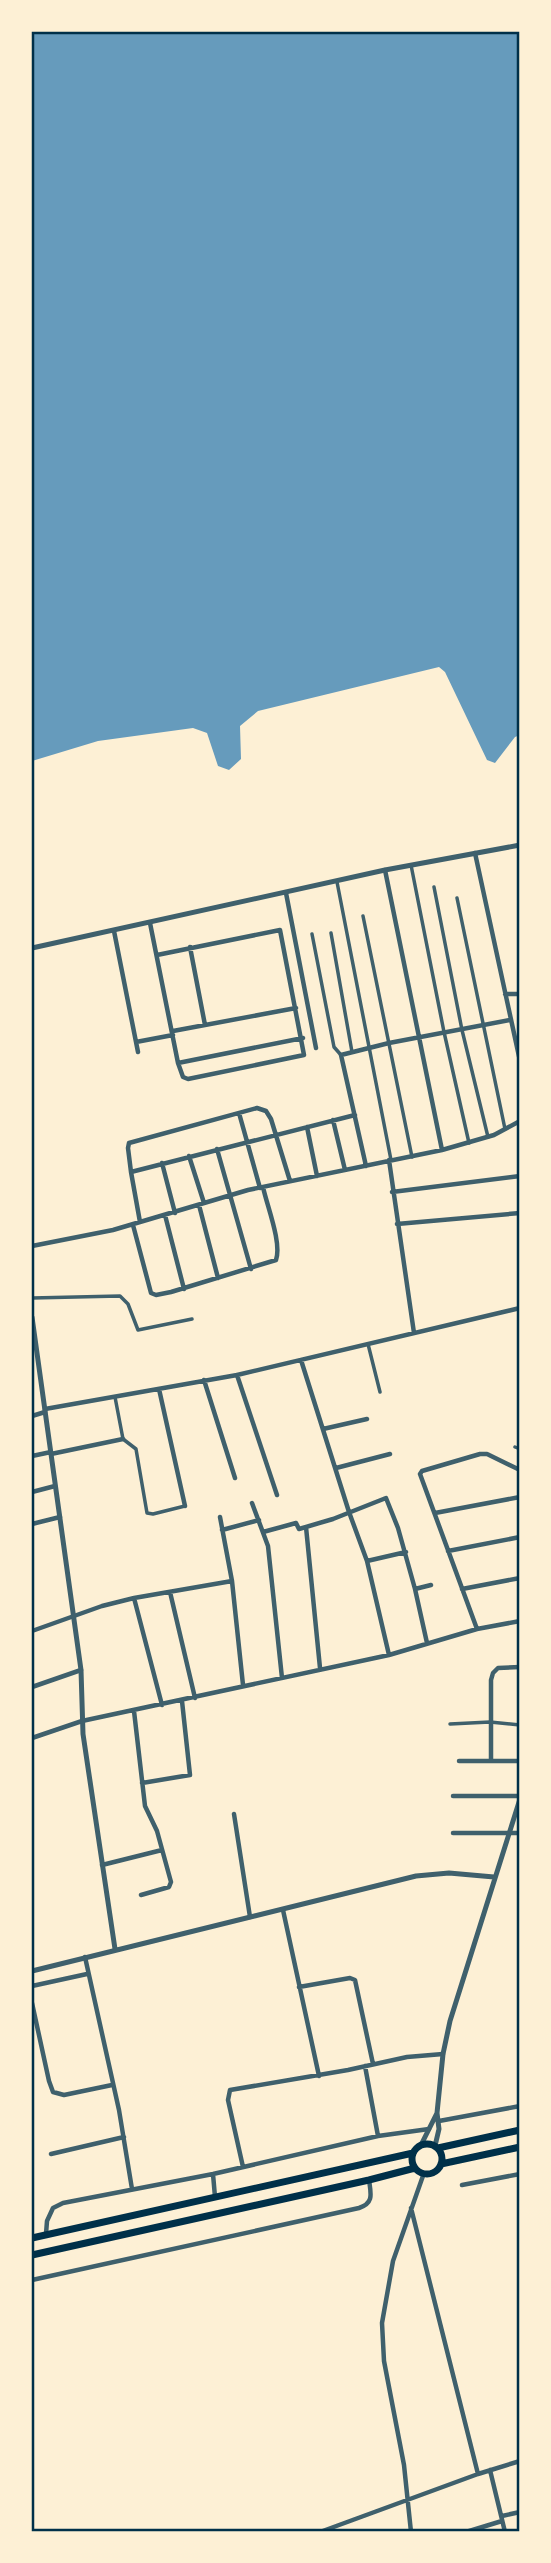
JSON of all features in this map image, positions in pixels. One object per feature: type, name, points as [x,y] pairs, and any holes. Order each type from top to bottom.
[{"type":"main road","points":[[32,2238],[413,2153],[421,2145],[436,2147],[520,2130]]},
{"type":"main road","points":[[413,2153],[415,2168],[424,2173],[434,2172],[441,2164],[442,2157],[436,2147]]},
{"type":"main road","points":[[441,2164],[520,2147]]},
{"type":"main road","points":[[32,2255],[415,2168]]},
{"type":"street","points":[[32,948],[385,870],[520,845]]},
{"type":"street","points":[[474,852],[520,1061]]},
{"type":"street","points":[[411,865],[443,1032],[469,1143]]},
{"type":"street","points":[[385,870],[442,1150]]},
{"type":"street","points":[[337,882],[390,1160],[392,1192],[414,1333]]},
{"type":"street","points":[[434,887],[462,1030],[488,1137]]},
{"type":"street","points":[[286,892],[316,1048]]},
{"type":"street","points":[[457,898],[505,1129]]},
{"type":"street","points":[[363,916],[412,1157]]},
{"type":"street","points":[[150,923],[181,1076],[188,1079],[292,1059],[305,1054],[279,930],[157,955]]},
{"type":"street","points":[[114,931],[138,1052]]},
{"type":"street","points":[[331,933],[352,1052]]},
{"type":"street","points":[[312,934],[334,1047],[341,1055],[366,1166]]},
{"type":"street","points":[[190,947],[205,1025]]},
{"type":"street","points":[[505,994],[520,994]]},
{"type":"street","points":[[136,1042],[205,1025],[296,1008]]},
{"type":"street","points":[[341,1055],[510,1020]]},
{"type":"street","points":[[178,1062],[303,1038]]},
{"type":"street","points":[[141,1223],[131,1172],[129,1143],[255,1108],[264,1109],[277,1133],[290,1181]]},
{"type":"street","points":[[133,1225],[151,1293],[161,1295],[272,1263],[278,1256],[275,1237],[239,1113]]},
{"type":"street","points":[[131,1172],[355,1115]]},
{"type":"street","points":[[333,1120],[345,1171]]},
{"type":"street","points":[[32,1246],[141,1223],[262,1187],[442,1150],[488,1137],[520,1121]]},
{"type":"street","points":[[307,1127],[317,1176]]},
{"type":"street","points":[[217,1149],[251,1269]]},
{"type":"street","points":[[189,1156],[218,1279]]},
{"type":"street","points":[[162,1163],[175,1213]]},
{"type":"street","points":[[392,1192],[520,1176]]},
{"type":"street","points":[[397,1224],[520,1213]]},
{"type":"street","points":[[166,1215],[184,1289]]},
{"type":"street","points":[[32,1298],[120,1296],[128,1304],[138,1330],[192,1319]]},
{"type":"street","points":[[32,1416],[45,1410],[237,1375],[520,1308]]},
{"type":"street","points":[[32,1317],[81,1670],[82,1721],[115,1949]]},
{"type":"street","points":[[368,1344],[380,1392]]},
{"type":"street","points":[[301,1360],[367,1561],[388,1655]]},
{"type":"street","points":[[237,1375],[277,1495]]},
{"type":"street","points":[[204,1380],[235,1478]]},
{"type":"street","points":[[115,1397],[123,1439],[136,1449],[147,1513],[153,1514],[185,1506],[159,1389]]},
{"type":"street","points":[[323,1429],[367,1419]]},
{"type":"street","points":[[32,1456],[123,1439]]},
{"type":"street","points":[[336,1468],[390,1454]]},
{"type":"street","points":[[477,1629],[420,1474],[422,1471],[480,1454],[487,1454],[520,1470]]},
{"type":"street","points":[[32,1492],[55,1486]]},
{"type":"street","points":[[435,1513],[520,1497]]},
{"type":"street","points":[[263,1532],[296,1524],[299,1529],[386,1498],[406,1552],[427,1643]]},
{"type":"street","points":[[252,1503],[268,1546],[282,1678]]},
{"type":"street","points":[[32,1524],[60,1517]]},
{"type":"street","points":[[220,1517],[232,1581],[243,1685]]},
{"type":"street","points":[[222,1530],[259,1520]]},
{"type":"street","points":[[306,1527],[320,1668]]},
{"type":"street","points":[[448,1551],[520,1537]]},
{"type":"street","points":[[367,1561],[406,1552]]},
{"type":"street","points":[[462,1589],[520,1578]]},
{"type":"street","points":[[32,1631],[134,1598],[232,1581]]},
{"type":"street","points":[[415,1589],[431,1585]]},
{"type":"street","points":[[170,1592],[195,1698]]},
{"type":"street","points":[[134,1598],[162,1705]]},
{"type":"street","points":[[32,1738],[82,1721],[388,1655],[477,1629],[520,1620]]},
{"type":"street","points":[[491,1761],[493,1673],[498,1668],[520,1667]]},
{"type":"street","points":[[32,1687],[81,1670]]},
{"type":"street","points":[[142,1783],[190,1775],[182,1700]]},
{"type":"street","points":[[134,1711],[145,1806],[157,1832],[170,1885],[141,1895]]},
{"type":"street","points":[[450,1724],[490,1722],[520,1725]]},
{"type":"street","points":[[459,1761],[520,1761]]},
{"type":"street","points":[[436,2147],[443,2054],[459,1990],[520,1798],[453,1796]]},
{"type":"street","points":[[234,1814],[250,1918]]},
{"type":"street","points":[[453,1833],[520,1833]]},
{"type":"street","points":[[102,1865],[162,1850]]},
{"type":"street","points":[[32,1971],[416,1876],[449,1874],[494,1877]]},
{"type":"street","points":[[283,1910],[319,2076]]},
{"type":"street","points":[[85,1957],[124,2137],[132,2189]]},
{"type":"street","points":[[32,1986],[87,1974]]},
{"type":"street","points":[[299,1987],[350,1978],[355,1980],[373,2064]]},
{"type":"street","points":[[32,2003],[49,2081],[54,2092],[64,2095],[113,2085]]},
{"type":"street","points":[[243,2167],[228,2100],[229,2091],[319,2076],[407,2057],[443,2054]]},
{"type":"street","points":[[365,2066],[378,2136]]},
{"type":"street","points":[[439,2121],[520,2106]]},
{"type":"street","points":[[421,2145],[437,2113]]},
{"type":"street","points":[[46,2234],[47,2221],[55,2206],[213,2174],[378,2136],[429,2129]]},
{"type":"street","points":[[51,2154],[124,2137]]},
{"type":"street","points":[[411,2532],[404,2465],[382,2340],[384,2306],[393,2260],[424,2173]]},
{"type":"street","points":[[213,2174],[215,2197]]},
{"type":"street","points":[[462,2185],[520,2174]]},
{"type":"street","points":[[32,2280],[367,2206],[370,2201],[369,2180]]},
{"type":"street","points":[[411,2207],[478,2474]]},
{"type":"street","points":[[320,2532],[520,2461]]},
{"type":"street","points":[[490,2470],[505,2532]]},
{"type":"street","points":[[466,2532],[520,2512]]},
{"type":"water","points":[[32,32],[519,32],[520,735],[515,737],[495,763],[487,760],[445,672],[439,667],[258,711],[240,726],[241,759],[229,770],[218,766],[207,733],[193,728],[98,741],[32,761]]}]
